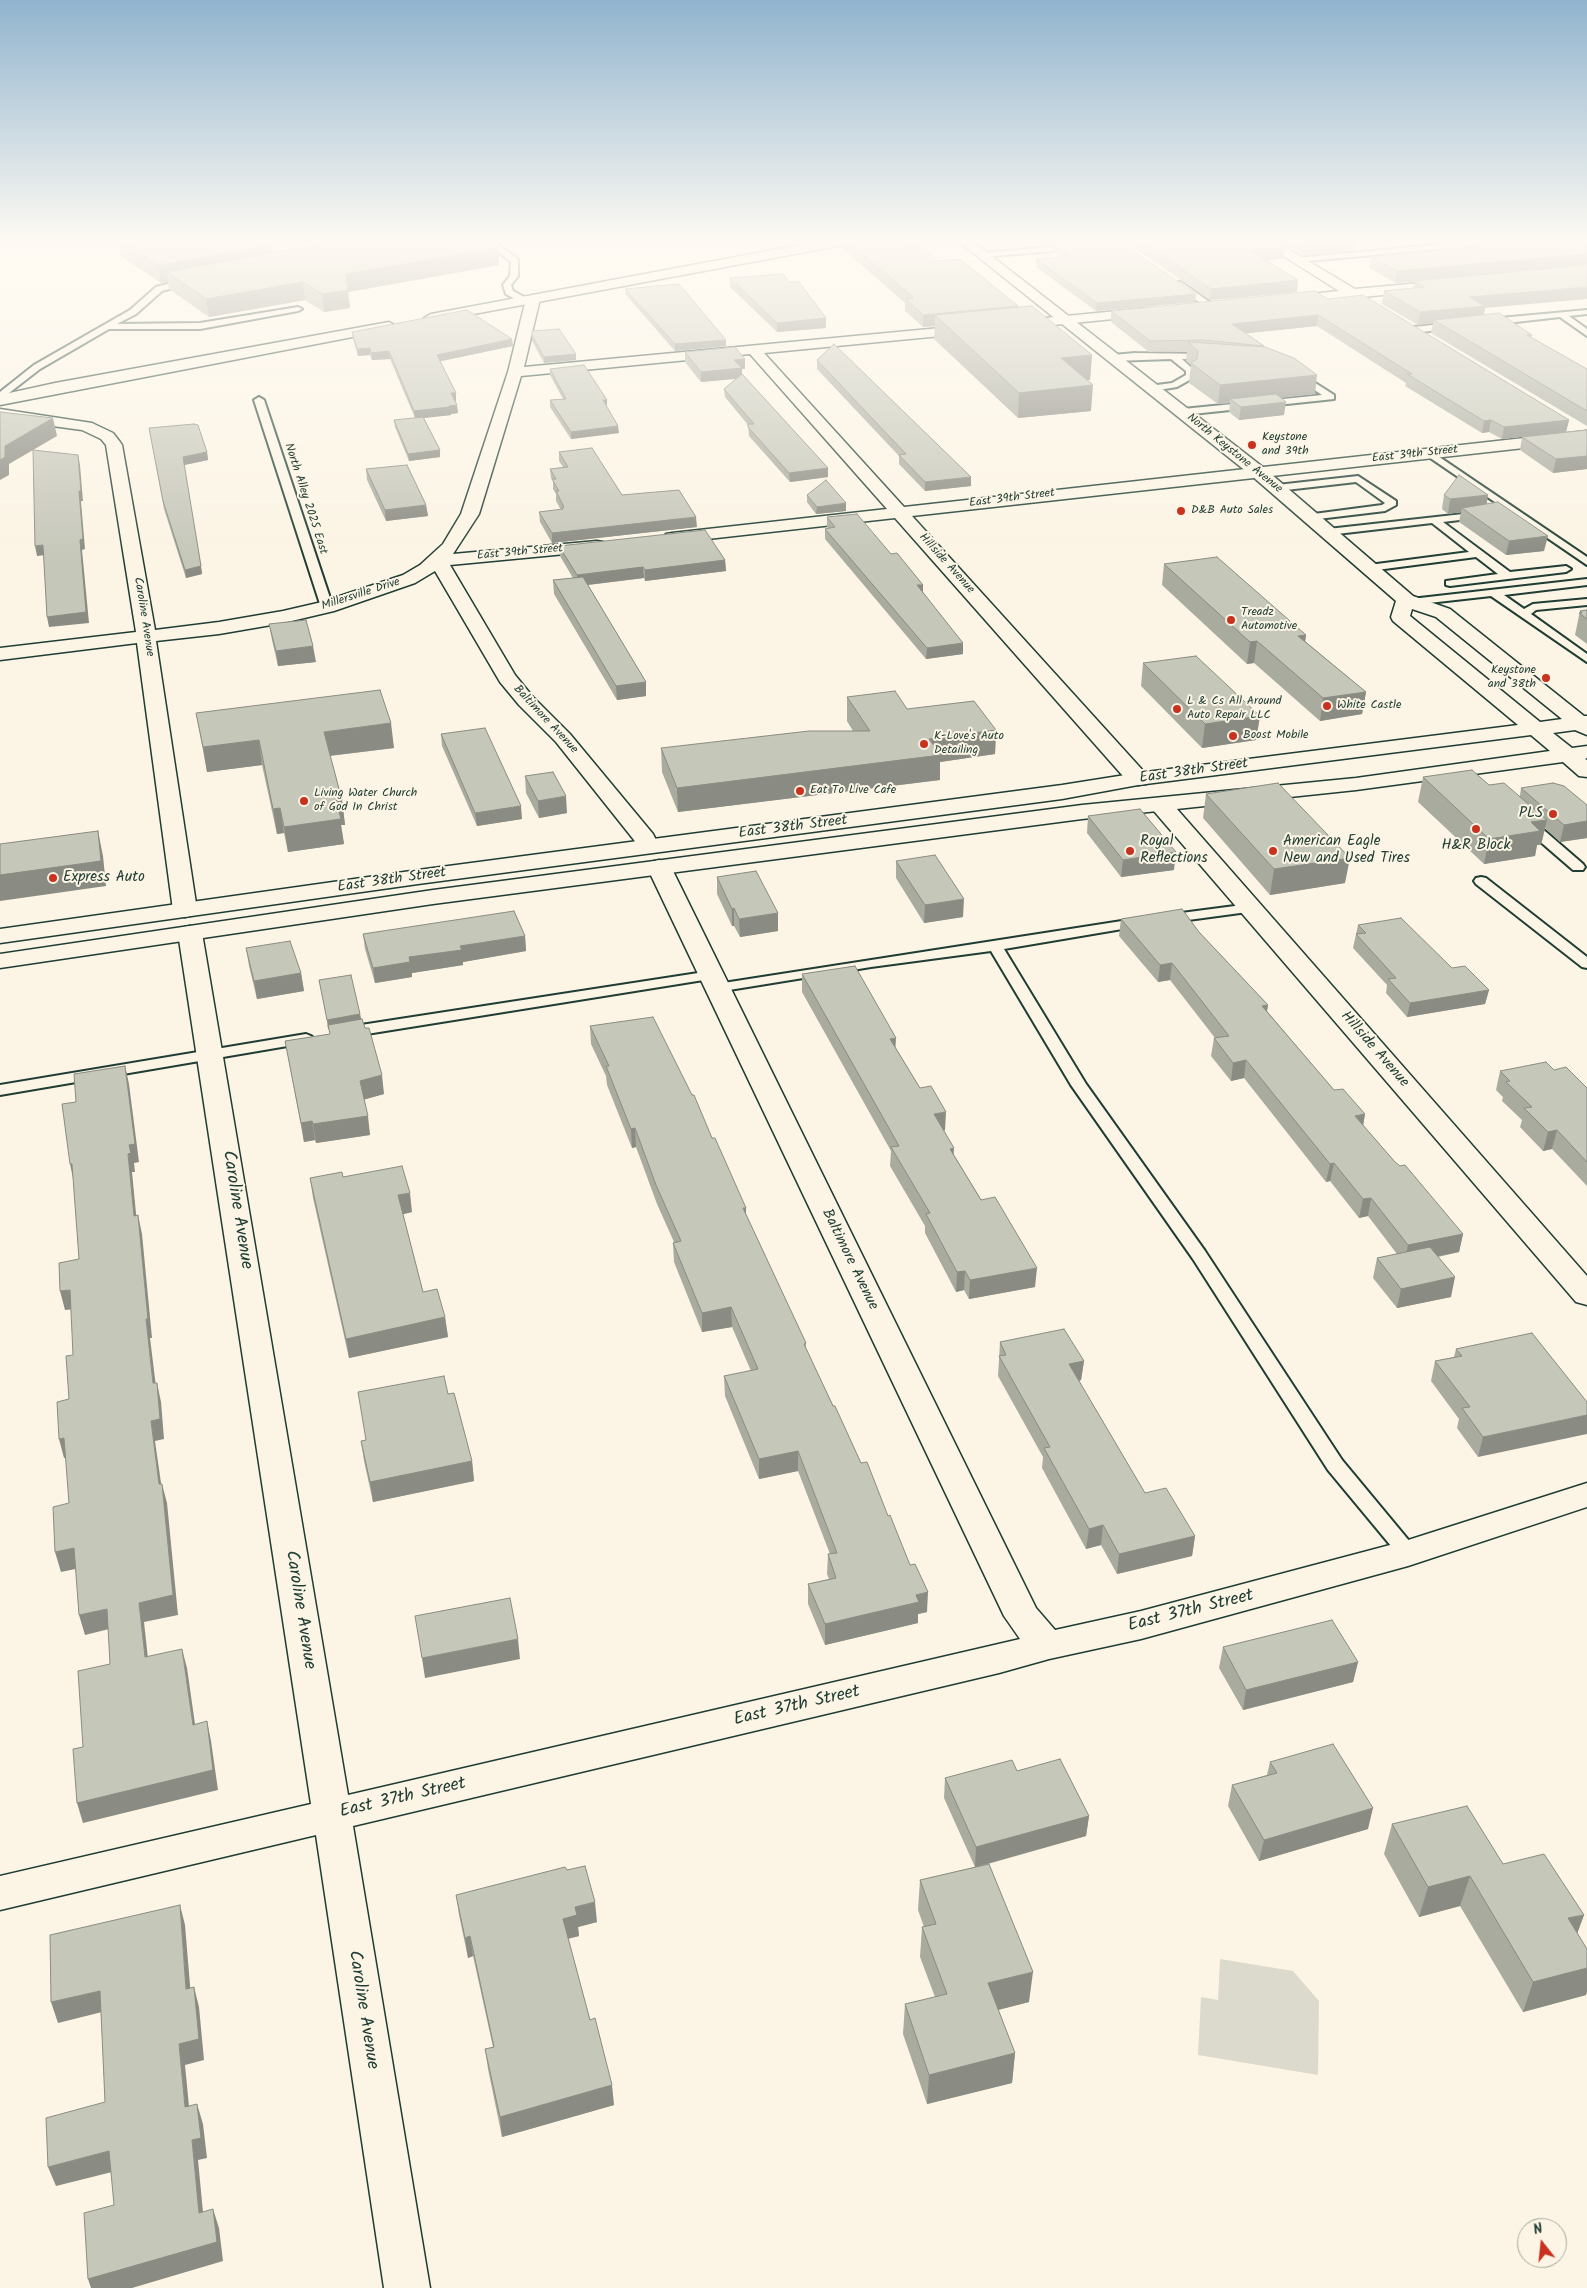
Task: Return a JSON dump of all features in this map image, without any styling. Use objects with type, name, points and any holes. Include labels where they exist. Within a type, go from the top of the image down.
[{"type":"street","points":[[0,399],[278,347]]},
{"type":"street","name":"Millersville Drive","points":[[0,654],[245,624],[327,607],[392,586],[420,574],[438,560],[459,534],[470,514],[515,372],[520,347]]},
{"type":"street","points":[[515,372],[777,347]]},
{"type":"street","name":"North Keystone Avenue","points":[[1099,347],[1113,358],[1152,380],[1183,412],[1258,472],[1409,601],[1443,613],[1584,725]]},
{"type":"street","name":"Hillside Avenue","points":[[753,349],[1138,779]]},
{"type":"street","name":"Caroline Avenue","points":[[0,414],[86,426],[98,430],[113,441],[146,636],[187,922],[211,1054],[407,2288]]},
{"type":"street","points":[[1570,425],[1587,436]]},
{"type":"street","name":"East 39th Street","points":[[656,539],[1587,436]]},
{"type":"street","name":"East 39th Street","points":[[438,560],[617,544]]},
{"type":"street","name":"Baltimore Avenue","points":[[438,560],[507,678],[526,702],[564,738],[646,839],[1022,1616],[1034,1632],[1049,1645]]},
{"type":"street","points":[[1409,601],[1400,617],[1535,729],[1577,753],[1587,771]]},
{"type":"street","name":"East 38th Street","points":[[0,936],[187,922],[654,857],[937,809],[1138,779],[1535,729],[1584,725]]},
{"type":"street","name":"East 38th Street","points":[[654,857],[1356,784],[1577,753]]},
{"type":"street","name":"Hillside Avenue","points":[[1161,805],[1587,1295]]},
{"type":"street","name":"East 38th Street","points":[[0,961],[187,922]]},
{"type":"street","name":"East 37th Street","points":[[0,1893],[999,1659],[1049,1645],[1234,1602],[1408,1553],[1587,1495]]},
{"type":"lane","points":[[0,399],[37,368],[75,347]]},
{"type":"lane","points":[[1113,358],[1172,356],[1220,358]]},
{"type":"lane","points":[[1172,356],[1190,370],[1190,376]]},
{"type":"lane","points":[[1183,412],[1331,397],[1298,375],[1290,372]]},
{"type":"lane","points":[[1152,380],[1190,376]]},
{"type":"lane","points":[[1152,380],[1174,385],[1190,376]]},
{"type":"lane","name":"North Alley 2025 East","points":[[259,400],[327,607]]},
{"type":"lane","points":[[1429,453],[1587,562]]},
{"type":"lane","points":[[1313,466],[1344,484]]},
{"type":"lane","points":[[1276,488],[1344,484],[1358,479],[1392,503],[1310,516]]},
{"type":"lane","points":[[1328,532],[1488,514]]},
{"type":"lane","points":[[1434,520],[1508,576]]},
{"type":"lane","points":[[1369,568],[1478,554]]},
{"type":"lane","points":[[1450,583],[1566,569]]},
{"type":"lane","points":[[1409,601],[1587,582]]},
{"type":"lane","points":[[1565,584],[1586,601]]},
{"type":"lane","points":[[1494,593],[1587,659]]},
{"type":"lane","points":[[1524,614],[1533,607],[1586,601]]},
{"type":"lane","points":[[1444,771],[1471,782]]},
{"type":"lane","points":[[1520,816],[1578,867]]},
{"type":"lane","points":[[1481,882],[1587,964]]},
{"type":"lane","points":[[0,1090],[329,1036],[714,982],[995,946],[1134,923],[1250,908]]},
{"type":"lane","points":[[995,946],[1078,1085],[1199,1255],[1335,1465],[1408,1553]]},
{"type":"shaded area","points":[[1220,1959],[1293,1971],[1319,2001],[1318,2075],[1198,2055],[1201,1997],[1218,2000]]},
{"type":"building","points":[[356,347],[476,347],[437,355],[456,393],[451,393],[457,405],[414,411],[389,351],[371,353],[370,348],[357,349]]},
{"type":"building","points":[[538,347],[571,347],[576,354],[544,357]]},
{"type":"building","points":[[735,347],[745,359],[734,360],[742,368],[701,372],[685,352]]},
{"type":"building","points":[[831,347],[837,347],[971,477],[925,482],[899,455],[906,454],[817,360]]},
{"type":"building","points":[[969,347],[1082,347],[1092,355],[1061,358],[1093,385],[1019,393]]},
{"type":"building","points":[[1193,347],[1265,347],[1294,358],[1317,375],[1220,385],[1191,363],[1197,359],[1198,351]]},
{"type":"building","points":[[1369,347],[1448,347],[1569,420],[1504,427],[1491,420],[1484,421],[1407,374],[1412,374]]},
{"type":"building","points":[[1479,347],[1548,347],[1587,369],[1587,411]]},
{"type":"building","points":[[584,365],[607,400],[603,400],[618,426],[571,432],[550,400],[566,399],[550,369]]},
{"type":"building","points":[[742,374],[828,468],[789,473],[748,427],[748,424],[754,424],[724,389]]},
{"type":"building","points":[[1276,394],[1286,402],[1241,407],[1230,399]]},
{"type":"building","points":[[0,412],[53,418],[5,446],[5,457],[0,460]]},
{"type":"building","points":[[423,417],[440,450],[408,454],[394,420]]},
{"type":"building","points":[[198,425],[207,452],[183,457],[201,566],[185,570],[163,501],[149,428]]},
{"type":"building","points":[[1587,430],[1587,456],[1556,459],[1522,437]]},
{"type":"building","points":[[592,448],[622,495],[679,490],[696,517],[552,533],[539,512],[563,509],[564,507],[556,491],[559,491],[552,479],[556,479],[550,469],[568,467],[559,452]]},
{"type":"building","points":[[33,450],[78,455],[83,539],[80,540],[86,612],[47,617],[43,545],[35,546]]},
{"type":"building","points":[[407,465],[426,505],[385,510],[366,469]]},
{"type":"building","points":[[1459,475],[1488,495],[1450,499],[1444,495]]},
{"type":"building","points":[[826,480],[846,503],[817,507],[807,495]]},
{"type":"building","points":[[1498,502],[1548,536],[1509,541],[1462,508]]},
{"type":"building","points":[[857,514],[891,554],[897,553],[923,585],[917,585],[963,643],[927,648],[825,529],[835,527],[827,517]]},
{"type":"building","points":[[705,530],[725,560],[645,570],[643,567],[577,575],[559,546]]},
{"type":"building","points":[[1217,557],[1306,635],[1298,636],[1366,692],[1323,698],[1257,641],[1250,642],[1164,564]]},
{"type":"building","points":[[583,577],[646,682],[616,686],[553,580]]},
{"type":"building","points":[[1587,610],[1587,619],[1579,613],[1582,613],[1580,611]]},
{"type":"building","points":[[306,620],[313,646],[276,651],[269,624]]},
{"type":"building","points":[[1196,656],[1260,716],[1205,724],[1143,663]]},
{"type":"building","points":[[380,690],[391,723],[324,732],[342,800],[336,800],[341,819],[284,827],[280,808],[273,809],[259,740],[203,747],[196,713]]},
{"type":"building","points":[[895,691],[907,709],[974,701],[996,730],[929,739],[941,755],[677,788],[661,748],[809,731],[870,731],[847,697]]},
{"type":"building","points":[[485,728],[521,806],[475,813],[441,734]]},
{"type":"building","points":[[1472,770],[1489,785],[1504,783],[1547,820],[1531,822],[1540,831],[1489,839],[1423,777]]},
{"type":"building","points":[[553,772],[566,796],[538,801],[525,776]]},
{"type":"building","points":[[1278,783],[1350,858],[1274,869],[1206,794]]},
{"type":"building","points":[[1553,783],[1564,786],[1587,805],[1587,821],[1564,825],[1521,788]]},
{"type":"building","points":[[1140,809],[1176,852],[1123,860],[1088,816]]},
{"type":"building","points":[[98,831],[101,861],[0,875],[0,844]]},
{"type":"building","points":[[935,855],[964,899],[925,905],[896,861]]},
{"type":"building","points":[[756,871],[778,913],[739,919],[734,908],[732,909],[717,877]]},
{"type":"building","points":[[1182,909],[1199,932],[1268,1005],[1262,1006],[1334,1090],[1343,1089],[1365,1114],[1355,1116],[1395,1162],[1400,1166],[1405,1165],[1463,1234],[1408,1245],[1371,1198],[1363,1199],[1334,1163],[1330,1164],[1246,1060],[1233,1063],[1214,1038],[1229,1036],[1172,963],[1160,965],[1121,919]]},
{"type":"building","points":[[514,911],[525,936],[460,946],[462,950],[409,957],[410,962],[373,968],[363,934]]},
{"type":"building","points":[[1401,918],[1452,968],[1465,966],[1489,990],[1410,1003],[1388,979],[1396,978],[1356,934],[1366,933],[1358,925]]},
{"type":"building","points":[[290,941],[301,973],[254,981],[246,948]]},
{"type":"building","points":[[855,966],[896,1038],[890,1039],[920,1088],[931,1086],[946,1112],[934,1114],[954,1148],[950,1149],[981,1200],[995,1197],[1037,1268],[970,1280],[965,1271],[957,1272],[926,1214],[930,1213],[891,1147],[899,1146],[802,974]]},
{"type":"building","points":[[351,975],[360,1014],[327,1020],[319,980]]},
{"type":"building","points":[[653,1017],[692,1095],[694,1095],[712,1138],[715,1138],[746,1208],[743,1208],[833,1406],[835,1406],[861,1463],[867,1462],[910,1565],[915,1564],[928,1592],[916,1595],[919,1602],[825,1624],[808,1584],[836,1578],[828,1554],[837,1553],[798,1451],[759,1459],[724,1376],[758,1369],[731,1307],[702,1313],[673,1243],[681,1241],[656,1185],[635,1128],[631,1129],[606,1066],[609,1066],[590,1026]]},
{"type":"building","points":[[362,1019],[365,1028],[369,1028],[382,1075],[360,1081],[368,1116],[313,1124],[312,1121],[301,1123],[285,1041],[330,1034],[328,1025]]},
{"type":"building","points":[[1546,1062],[1554,1070],[1566,1067],[1587,1088],[1587,1162],[1557,1130],[1548,1132],[1524,1108],[1532,1107],[1506,1082],[1510,1081],[1500,1071]]},
{"type":"building","points":[[125,1066],[135,1144],[129,1145],[131,1153],[128,1154],[134,1216],[138,1215],[148,1319],[146,1319],[153,1383],[157,1383],[160,1419],[151,1421],[159,1484],[162,1484],[173,1595],[139,1603],[145,1657],[182,1649],[193,1725],[207,1721],[213,1770],[77,1803],[73,1749],[83,1747],[78,1671],[110,1664],[107,1609],[79,1615],[74,1548],[55,1552],[53,1507],[69,1503],[64,1438],[59,1439],[57,1402],[69,1399],[66,1356],[73,1355],[70,1290],[60,1291],[59,1263],[79,1259],[72,1164],[70,1164],[62,1104],[76,1102],[74,1074]]},
{"type":"building","points":[[402,1166],[410,1193],[398,1195],[423,1292],[437,1289],[445,1317],[346,1339],[310,1178],[342,1172],[343,1177]]},
{"type":"building","points":[[1430,1247],[1455,1277],[1401,1289],[1377,1258]]},
{"type":"building","points":[[1064,1329],[1084,1361],[1069,1364],[1145,1493],[1166,1488],[1195,1536],[1119,1554],[1103,1525],[1089,1529],[1044,1448],[1050,1447],[999,1356],[1006,1355],[1000,1342]]},
{"type":"building","points":[[1532,1333],[1587,1402],[1587,1415],[1483,1437],[1462,1408],[1470,1407],[1435,1361],[1462,1356],[1456,1349]]},
{"type":"building","points":[[444,1376],[448,1394],[454,1393],[472,1461],[370,1482],[361,1441],[366,1440],[358,1392]]},
{"type":"building","points":[[510,1598],[518,1639],[422,1658],[415,1616]]},
{"type":"building","points":[[1332,1620],[1358,1662],[1246,1690],[1223,1647]]},
{"type":"building","points":[[1333,1744],[1373,1808],[1264,1840],[1232,1785],[1277,1773],[1270,1762]]},
{"type":"building","points":[[1060,1759],[1089,1816],[976,1847],[945,1778],[1012,1760],[1017,1771]]},
{"type":"building","points":[[1467,1806],[1503,1864],[1544,1854],[1584,1915],[1568,1918],[1587,1949],[1587,1968],[1533,1982],[1470,1876],[1428,1887],[1392,1824]]},
{"type":"building","points":[[989,1864],[1033,1972],[988,1983],[1015,2053],[929,2075],[905,2004],[947,1994],[922,1927],[936,1924],[920,1880]]},
{"type":"building","points":[[585,1866],[595,1902],[575,1907],[577,1915],[563,1919],[590,2020],[595,2018],[612,2085],[500,2117],[485,2049],[494,2047],[470,1936],[465,1938],[456,1895],[565,1867],[567,1870]]},
{"type":"building","points":[[180,1905],[186,1989],[194,1987],[199,2039],[179,2044],[185,2107],[197,2104],[201,2138],[192,2140],[199,2213],[213,2209],[217,2242],[88,2279],[84,2213],[114,2205],[109,2151],[48,2167],[46,2118],[105,2102],[100,1991],[51,2002],[50,1935]]},
{"type":"place","name":"Keystone and 39th","points":[[1252,445]]},
{"type":"place","name":"D&B Auto Sales","points":[[1181,511]]},
{"type":"place","name":"Treadz Automotive","points":[[1231,620]]},
{"type":"place","name":"Keystone and 38th","points":[[1546,678]]},
{"type":"place","name":"White Castle","points":[[1327,706]]},
{"type":"place","name":"L & Cs All Around Auto Repair LLC","points":[[1177,709]]},
{"type":"place","name":"Boost Mobile","points":[[1233,736]]},
{"type":"place","name":"K-Love's Auto Detailing","points":[[924,744]]},
{"type":"place","name":"Eat To Live Cafe","points":[[800,791]]},
{"type":"place","name":"Living Water Church of God In Christ","points":[[304,801]]},
{"type":"place","name":"PLS","points":[[1553,814]]},
{"type":"place","name":"H&R Block","points":[[1476,829]]},
{"type":"place","name":"Royal Reflections","points":[[1130,851]]},
{"type":"place","name":"American Eagle New and Used Tires","points":[[1273,851]]},
{"type":"place","name":"Express Auto","points":[[53,878]]}]
